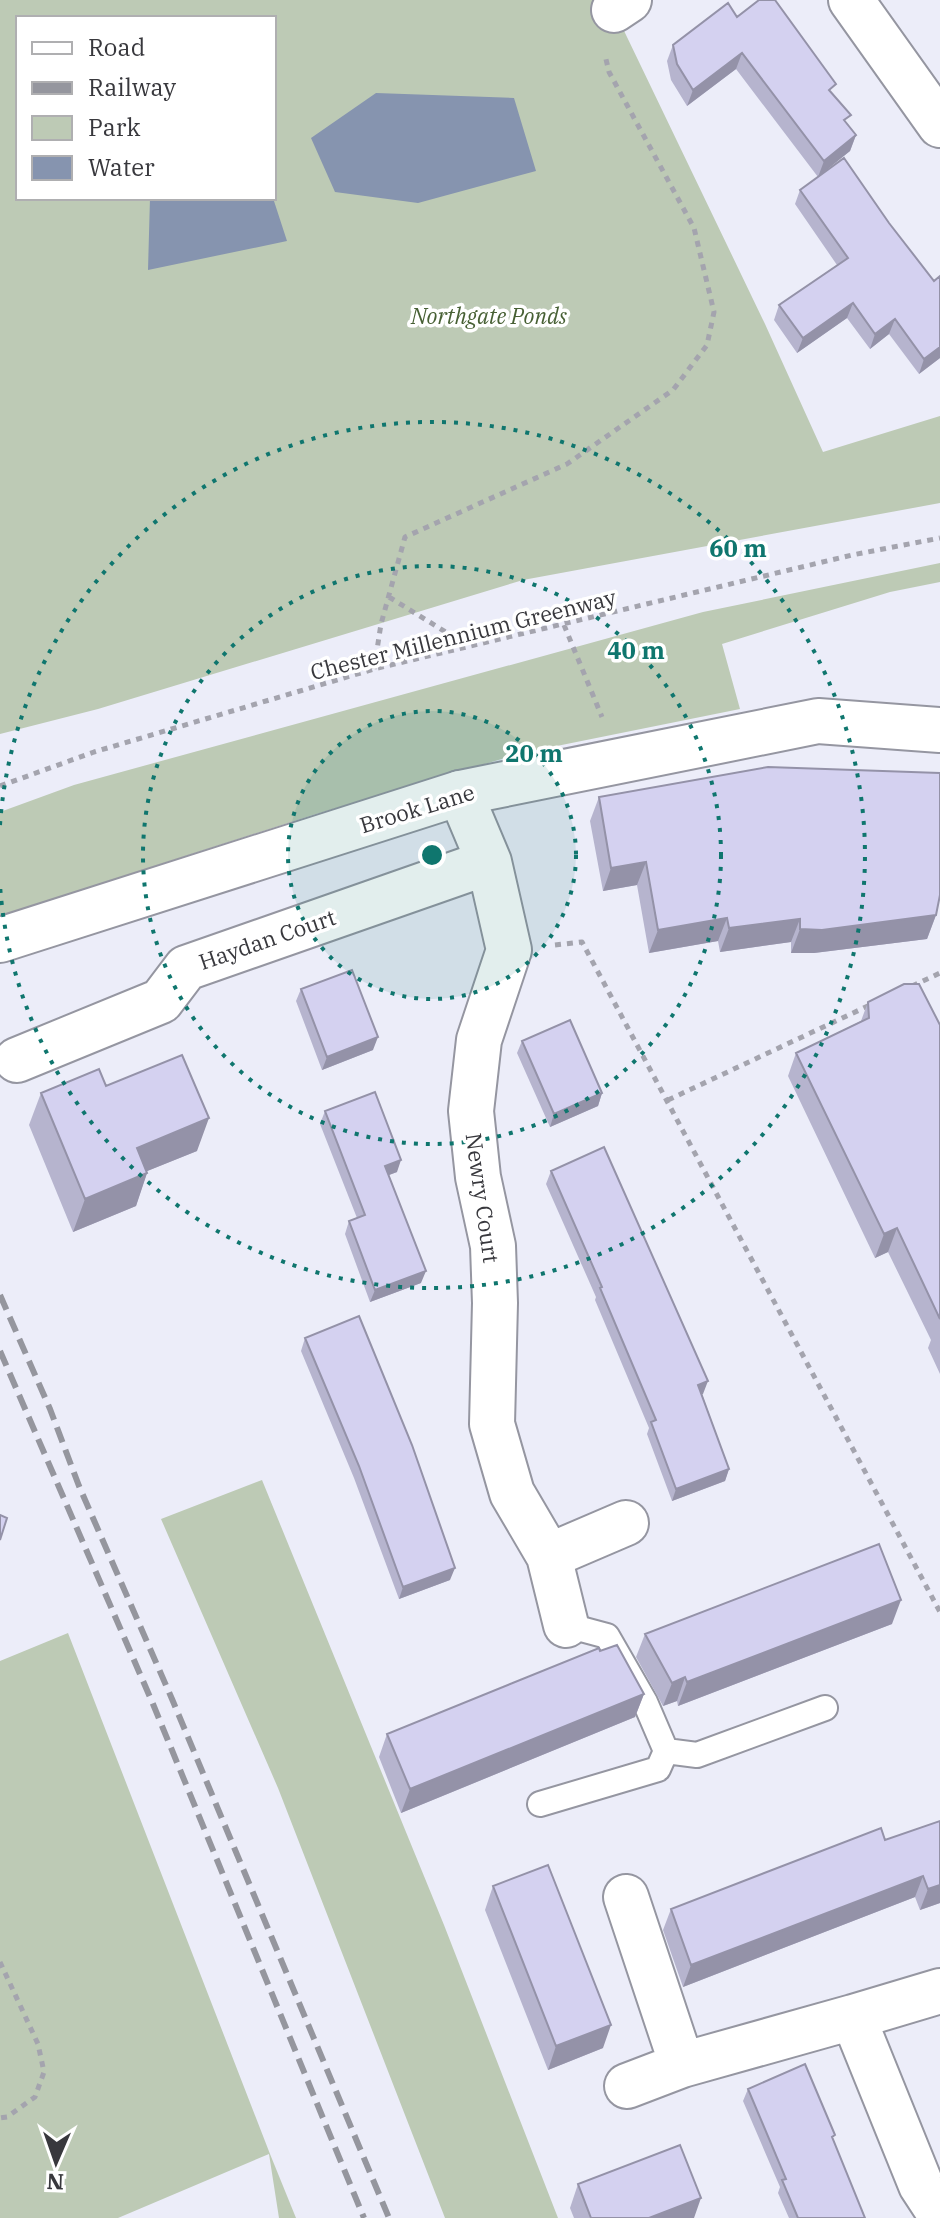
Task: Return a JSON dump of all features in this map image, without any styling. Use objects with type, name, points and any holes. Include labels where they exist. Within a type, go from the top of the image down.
[{"type":"street","points":[[851,0],[940,125]]},
{"type":"street","name":"Brook Lane","points":[[0,940],[460,793],[818,721],[940,730]]},
{"type":"street","points":[[460,793],[489,862],[509,950]]},
{"type":"street","name":"Haydan Court","points":[[17,1060],[161,1001],[186,968],[489,862]]},
{"type":"street","name":"Newry Court","points":[[509,950],[479,1040],[471,1111],[478,1177],[493,1246],[492,1424],[512,1493],[549,1556],[566,1625]]},
{"type":"street","points":[[549,1556],[626,1523]]},
{"type":"street","points":[[626,1897],[682,2065]]},
{"type":"street","points":[[627,2086],[682,2065],[940,1991]]},
{"type":"street","points":[[853,2017],[921,2185],[940,2214]]},
{"type":"lane","points":[[540,1804],[658,1769],[666,1751],[645,1702],[607,1636],[566,1625]]},
{"type":"lane","points":[[666,1751],[697,1755],[825,1708]]},
{"type":"path","points":[[374,669],[405,537],[567,464],[673,390],[707,345],[714,312],[694,228],[609,72],[601,41],[622,5]]},
{"type":"path","name":"Chester Millennium Greenway","points":[[0,786],[94,752],[374,669],[852,555],[940,538]]},
{"type":"path","points":[[389,597],[470,647]]},
{"type":"path","points":[[564,625],[621,762]]},
{"type":"path","points":[[509,950],[582,942],[940,1612]]},
{"type":"path","points":[[911,986],[940,973]]},
{"type":"path","points":[[668,1100],[883,999]]},
{"type":"path","points":[[0,1962],[38,2044],[44,2072],[35,2097],[7,2117],[0,2118]]},
{"type":"green space","name":"Northgate Ponds","points":[[0,0],[612,0],[614,10],[823,452],[940,416],[940,503],[523,580],[98,709],[0,734]]},
{"type":"green space","points":[[940,563],[940,582],[890,592],[722,644],[740,709],[522,753],[316,814],[0,916],[0,812],[74,785],[703,612]]},
{"type":"green space","points":[[262,1480],[444,1925],[558,2218],[445,2218],[278,1788],[161,1519]]},
{"type":"green space","points":[[68,1633],[296,2218],[279,2218],[269,2154],[118,2218],[0,2218],[0,1661]]},
{"type":"water","points":[[376,93],[514,98],[536,171],[418,203],[335,192],[311,138]]},
{"type":"water","points":[[150,200],[274,200],[287,241],[148,270]]},
{"type":"building","points":[[759,0],[775,0],[836,84],[829,90],[851,115],[844,120],[856,135],[824,161],[742,53],[693,90],[677,64],[673,45],[728,3],[737,17]]},
{"type":"building","points":[[844,158],[934,281],[940,276],[940,347],[924,359],[895,319],[875,334],[853,303],[803,338],[779,305],[848,258],[800,190]]},
{"type":"building","points":[[768,767],[940,773],[940,895],[936,915],[822,930],[800,929],[800,919],[729,928],[727,918],[658,930],[646,862],[611,868],[599,797]]},
{"type":"building","points":[[352,970],[378,1037],[327,1057],[301,989]]},
{"type":"building","points":[[904,984],[919,984],[940,1025],[940,1319],[897,1228],[884,1234],[796,1053],[869,1018],[868,1002]]},
{"type":"building","points":[[570,1020],[602,1093],[554,1114],[522,1041]]},
{"type":"building","points":[[182,1055],[209,1118],[137,1148],[147,1173],[85,1199],[41,1093],[99,1069],[106,1086]]},
{"type":"building","points":[[375,1092],[401,1160],[385,1166],[426,1271],[375,1290],[349,1221],[365,1215],[325,1111]]},
{"type":"building","points":[[604,1147],[708,1381],[698,1385],[729,1469],[676,1489],[651,1422],[656,1420],[551,1171]]},
{"type":"building","points":[[359,1316],[412,1445],[455,1568],[403,1587],[359,1466],[305,1338]]},
{"type":"building","points":[[0,1515],[7,1518],[0,1540]]},
{"type":"building","points":[[879,1544],[901,1600],[687,1682],[685,1677],[672,1683],[645,1634]]},
{"type":"building","points":[[617,1645],[644,1694],[410,1789],[387,1734],[599,1648],[600,1651]]},
{"type":"building","points":[[940,1821],[940,1885],[928,1889],[923,1876],[691,1965],[671,1909],[881,1828],[885,1840]]},
{"type":"building","points":[[548,1865],[611,2025],[556,2046],[493,1886]]},
{"type":"building","points":[[805,2064],[865,2218],[798,2218],[782,2180],[786,2179],[748,2089]]},
{"type":"building","points":[[680,2145],[701,2198],[649,2218],[591,2218],[578,2184]]},
{"type":"railway","points":[[0,1295],[389,2218]]},
{"type":"railway","points":[[0,1351],[153,1704],[364,2218]]}]
